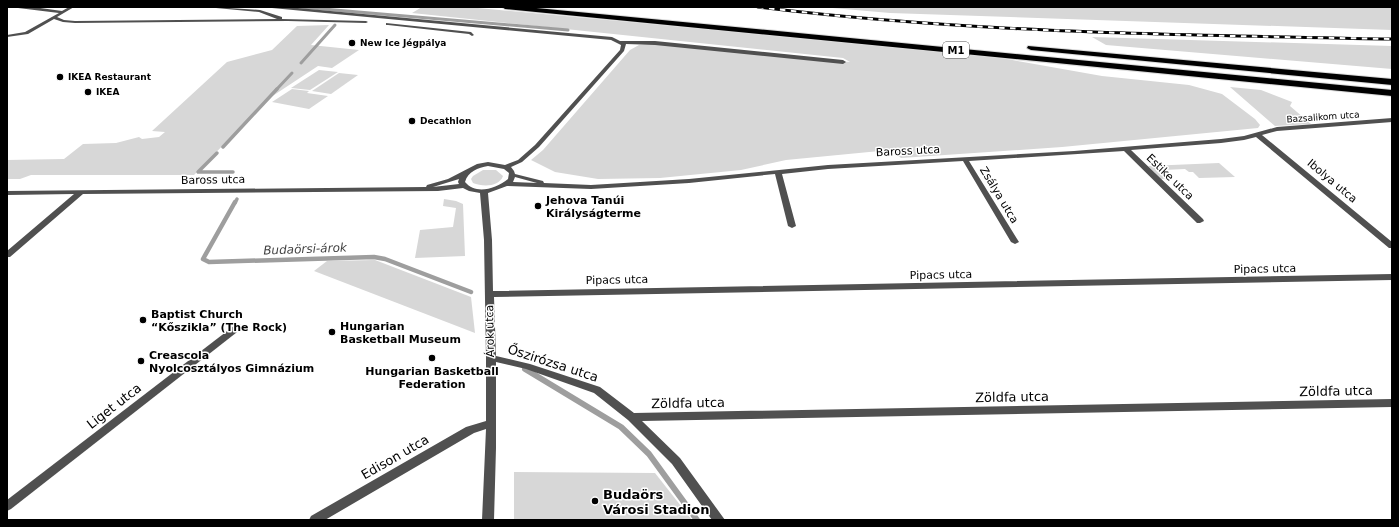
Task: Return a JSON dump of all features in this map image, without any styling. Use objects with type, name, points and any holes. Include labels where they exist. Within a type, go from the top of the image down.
[{"type":"highway","name":"M1","points":[[505,7],[1392,93]]},
{"type":"highway","points":[[584,7],[787,26]]},
{"type":"highway","points":[[1024,48],[1392,82]]},
{"type":"street","points":[[18,7],[45,8],[57,10],[61,13]]},
{"type":"street","points":[[26,8],[30,7]]},
{"type":"street","points":[[7,36],[26,33],[72,7]]},
{"type":"street","points":[[216,7],[260,11],[288,20]]},
{"type":"street","points":[[272,7],[612,39],[621,42],[655,43],[843,62]]},
{"type":"street","points":[[54,18],[63,21]]},
{"type":"street","points":[[38,27],[63,21],[361,21],[471,33],[472,35]]},
{"type":"street","points":[[507,184],[513,175],[512,172],[506,167],[520,161],[537,146],[622,50],[625,46],[621,42]]},
{"type":"street","name":"Bazsalikom utca","points":[[1257,136],[1277,129],[1392,120]]},
{"type":"street","name":"Baross utca","points":[[484,191],[507,184],[599,187],[689,181],[828,167],[1126,149],[1257,136]]},
{"type":"street","name":"Ibolya utca","points":[[1257,136],[1262,138],[1392,246]]},
{"type":"street","name":"Estike utca","points":[[1126,149],[1200,221]]},
{"type":"street","name":"Zsálya utca","points":[[965,159],[1014,242]]},
{"type":"street","name":"Baross utca","points":[[419,188],[450,180],[488,164],[506,167]]},
{"type":"street","points":[[466,172],[462,176],[461,182],[464,186],[472,190],[484,191]]},
{"type":"street","points":[[778,172],[792,226]]},
{"type":"street","name":"Baross utca","points":[[513,175],[560,185]]},
{"type":"street","name":"Baross utca","points":[[7,193],[438,189],[464,186]]},
{"type":"street","name":"Árok utca","points":[[484,191],[488,240],[491,358],[491,423],[488,520]]},
{"type":"street","points":[[7,255],[80,193]]},
{"type":"street","name":"Pipacs utca","points":[[490,294],[1392,278]]},
{"type":"street","name":"Liget utca","points":[[7,506],[238,327]]},
{"type":"street","name":"Őszirózsa utca","points":[[491,358],[527,366],[598,390],[632,417],[676,461],[719,520]]},
{"type":"street","name":"Zöldfa utca","points":[[632,417],[1392,403]]},
{"type":"street","name":"Edison utca","points":[[315,520],[470,430],[491,423]]},
{"type":"shaded area","points":[[422,7],[467,7],[984,55],[1102,76],[1189,85],[1222,94],[1255,119],[1260,125],[1258,128],[1062,147],[901,158],[890,150],[786,160],[741,170],[660,178],[598,179],[555,172],[531,160],[543,150],[630,50],[639,45],[653,44],[850,62],[843,58],[412,13]]},
{"type":"shaded area","points":[[821,7],[1392,7],[1392,30],[890,13]]},
{"type":"shaded area","points":[[329,25],[311,45],[359,50],[332,68],[318,66],[268,99],[194,175],[31,175],[20,179],[7,179],[7,160],[64,159],[83,144],[116,143],[139,137],[142,139],[159,137],[165,132],[152,131],[227,62],[272,50],[297,26]]},
{"type":"shaded area","points":[[1092,37],[1392,46],[1392,69],[1106,45]]},
{"type":"shaded area","points":[[319,70],[338,72],[310,90],[291,88]]},
{"type":"shaded area","points":[[339,73],[358,75],[331,94],[312,91]]},
{"type":"shaded area","points":[[1230,87],[1261,90],[1292,102],[1290,106],[1311,124],[1275,126]]},
{"type":"shaded area","points":[[292,89],[309,91],[307,93],[328,96],[309,109],[272,102]]},
{"type":"shaded area","points":[[1219,163],[1235,177],[1199,178],[1193,172],[1189,172],[1185,169],[1163,170],[1171,178],[1161,179],[1148,166]]},
{"type":"shaded area","points":[[483,170],[496,170],[503,176],[501,180],[490,185],[473,183],[471,179],[473,176]]},
{"type":"shaded area","points":[[444,199],[463,204],[465,256],[415,258],[420,230],[453,227],[456,208],[443,206]]},
{"type":"shaded area","points":[[375,260],[471,297],[475,333],[314,271],[327,261]]},
{"type":"shaded area","name":"Budaörs Városi Stadion","points":[[514,472],[655,473],[692,520],[514,520]]},
{"type":"waterway","name":"Budaörsi-árok","points":[[300,7],[568,30]]},
{"type":"waterway","name":"Budaörsi-árok","points":[[301,63],[335,25]]},
{"type":"waterway","name":"Budaörsi-árok","points":[[276,90],[292,73]]},
{"type":"waterway","name":"Budaörsi-árok","points":[[223,147],[277,89]]},
{"type":"waterway","name":"Budaörsi-árok","points":[[217,153],[198,172],[233,172]]},
{"type":"waterway","name":"Budaörsi-árok","points":[[235,203],[237,199]]},
{"type":"waterway","name":"Budaörsi-árok","points":[[235,202],[203,259],[209,262],[374,257],[385,259],[471,292]]},
{"type":"waterway","name":"Budaörsi-árok","points":[[525,369],[621,427],[649,454],[697,520]]},
{"type":"railway","points":[[758,7],[837,16],[1075,31],[1392,39]]},
{"type":"place","name":"New Ice Jégpálya","points":[[352,43]]},
{"type":"place","name":"IKEA Restaurant","points":[[60,77]]},
{"type":"place","name":"IKEA","points":[[88,92]]},
{"type":"place","name":"Decathlon","points":[[412,121]]},
{"type":"place","name":"Jehova Tanúi Királyságterme","points":[[538,206]]},
{"type":"place","name":"Baptist Church “Kőszikla” (The Rock)","points":[[143,320]]},
{"type":"place","name":"Hungarian Basketball Museum","points":[[332,332]]},
{"type":"place","name":"Hungarian Basketball Federation","points":[[432,358]]},
{"type":"place","name":"Creascola Nyolcosztályos Gimnázium","points":[[141,361]]},
{"type":"place","name":"Budaörs Városi Stadion","points":[[595,501]]}]
